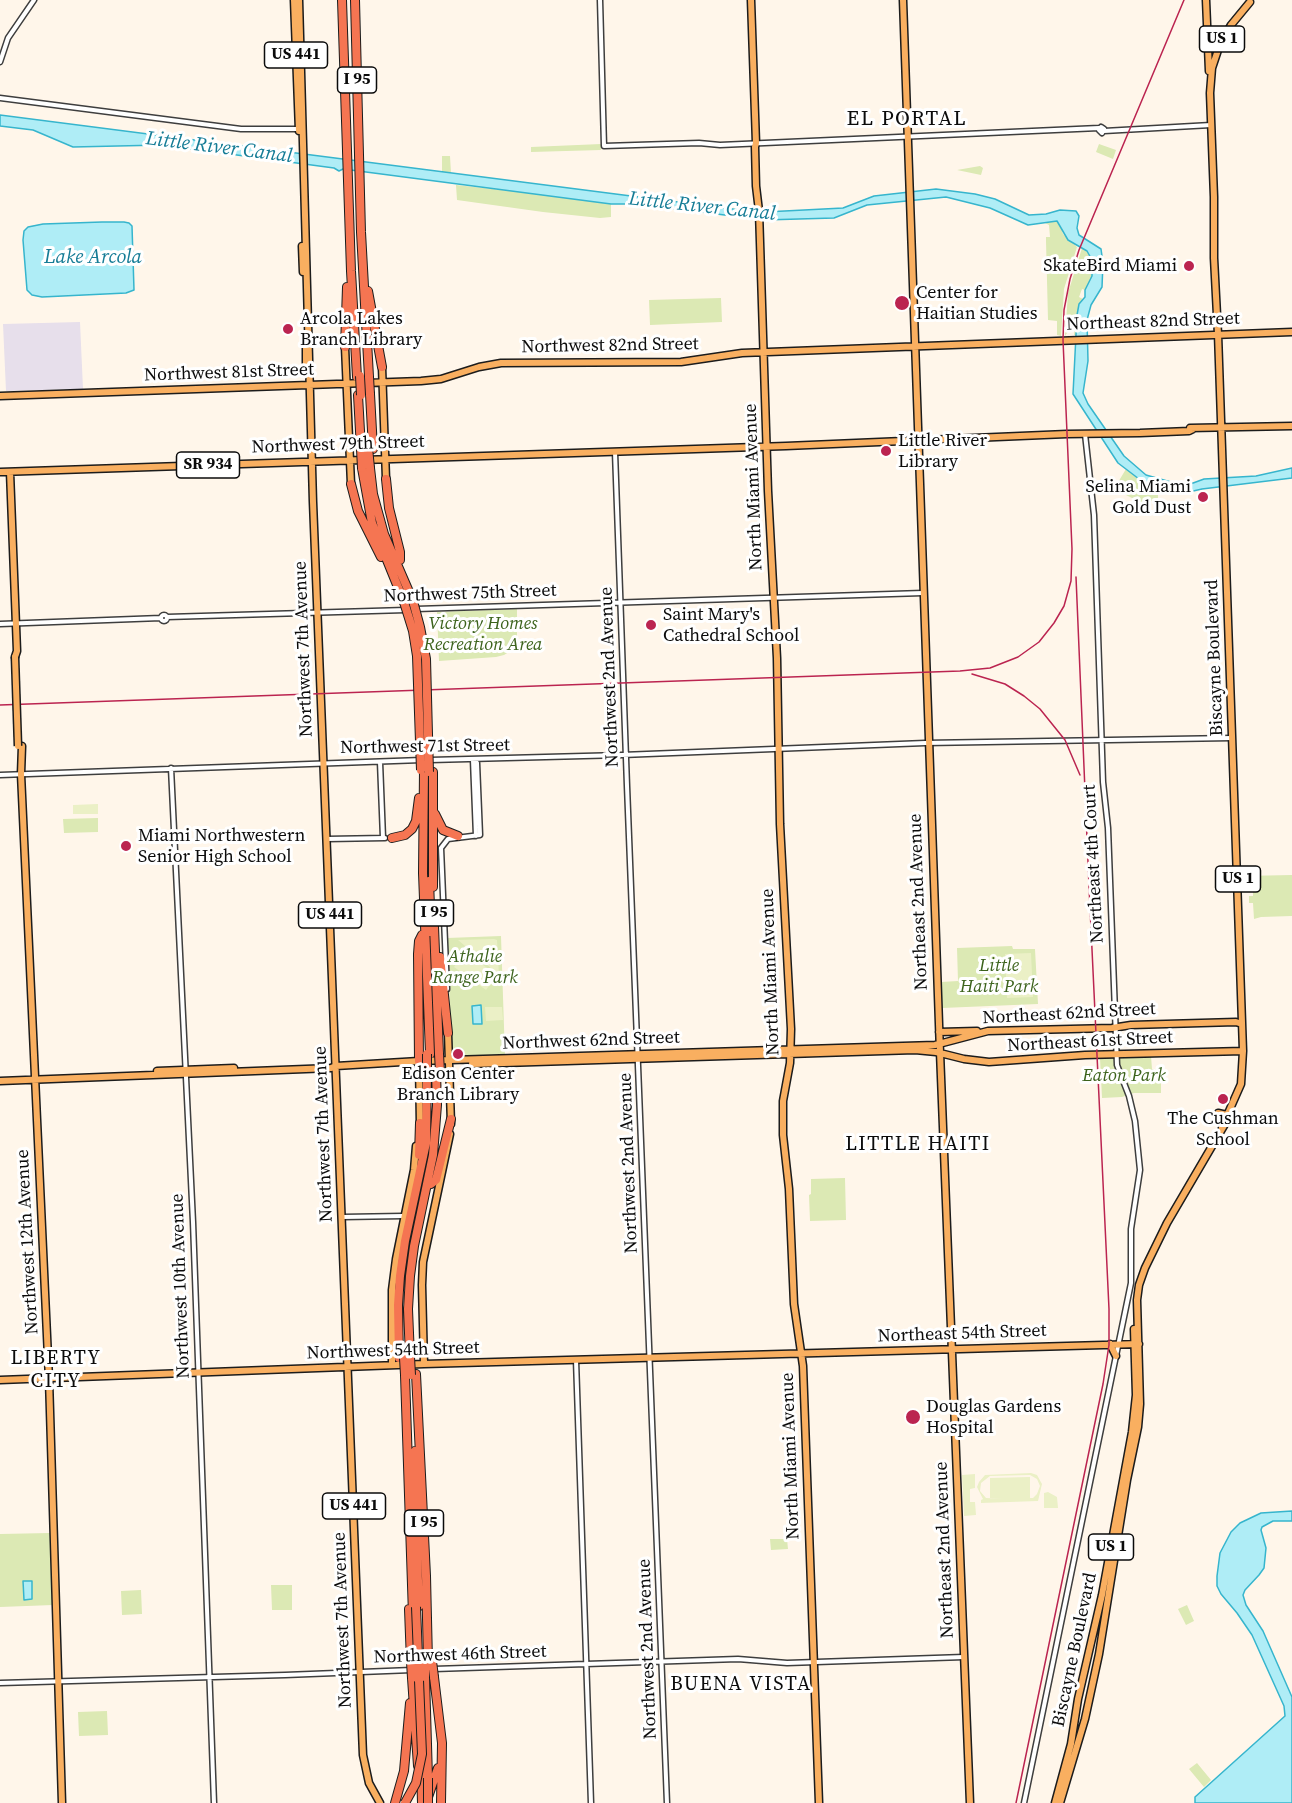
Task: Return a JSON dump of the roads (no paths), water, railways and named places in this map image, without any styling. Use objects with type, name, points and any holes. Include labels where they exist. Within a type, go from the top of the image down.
[{"type":"highway","name":"I 95","points":[[348,0],[353,159],[351,271],[363,377],[368,468],[400,560],[410,601],[417,656],[426,771],[432,794],[433,1054],[427,1134],[405,1241],[398,1305],[407,1358],[409,1410],[428,1635],[429,1778],[424,1800]]},
{"type":"highway","name":"I 95","points":[[348,0],[353,171],[363,278],[363,395],[372,523],[398,588],[410,601],[424,628],[430,666],[426,771],[420,784],[422,935],[433,1054],[431,1073],[439,1142],[414,1266],[407,1358],[409,1410]]},
{"type":"highway","points":[[353,171],[363,377]]},
{"type":"highway","points":[[345,347],[347,280],[351,271]]},
{"type":"highway","points":[[363,278],[382,367]]},
{"type":"highway","points":[[368,468],[384,534],[420,627],[426,659],[428,760],[426,771],[433,1054]]},
{"type":"highway","points":[[386,479],[389,508],[400,560]]},
{"type":"highway","points":[[351,484],[363,524],[398,588]]},
{"type":"highway","points":[[388,838],[405,835],[414,826],[420,784]]},
{"type":"highway","points":[[432,794],[440,826],[446,832],[458,836]]},
{"type":"highway","points":[[434,926],[448,1033]]},
{"type":"highway","points":[[419,1063],[418,954],[422,935]]},
{"type":"highway","points":[[407,1358],[410,1276],[433,1155],[437,1105],[431,1073]]},
{"type":"highway","points":[[431,1184],[436,1180],[451,1119]]},
{"type":"highway","points":[[418,1183],[416,1178],[420,1123]]},
{"type":"highway","points":[[409,1410],[415,1451],[428,1661]]},
{"type":"highway","points":[[409,1410],[418,1606]]},
{"type":"highway","points":[[409,1410],[413,1661],[424,1800]]},
{"type":"highway","points":[[407,1803],[416,1783],[422,1754],[413,1455],[415,1451]]},
{"type":"highway","points":[[429,1677],[440,1725],[441,1803]]},
{"type":"highway","points":[[395,1803],[403,1778],[414,1681]]},
{"type":"highway","points":[[424,1800],[438,1769],[440,1725]]},
{"type":"highway","points":[[407,1803],[408,1738]]},
{"type":"main road","name":"Northwest 7th Avenue","points":[[294,0],[301,128]]},
{"type":"main road","name":"Northwest 7th Avenue","points":[[299,0],[309,457],[312,461],[349,1367],[359,1671],[364,1764],[371,1787],[380,1803]]},
{"type":"main road","name":"North Miami Avenue","points":[[751,0],[780,731],[780,824],[791,1052],[783,1101],[783,1135],[790,1203],[794,1304],[802,1353],[819,1803]]},
{"type":"main road","name":"Northeast 2nd Avenue","points":[[903,0],[939,1044],[970,1803]]},
{"type":"main road","points":[[1206,0],[1210,84]]},
{"type":"main road","name":"Biscayne Boulevard","points":[[1055,1803],[1071,1744],[1078,1699],[1105,1583],[1134,1420],[1139,1286],[1145,1268],[1167,1224],[1222,1127],[1241,1084],[1243,1051],[1212,197],[1210,84],[1226,40],[1251,1]]},
{"type":"main road","name":"Northeast 82nd Street","points":[[764,353],[1292,332]]},
{"type":"main road","points":[[345,347],[351,484]]},
{"type":"main road","name":"Northwest 82nd Street","points":[[459,373],[497,363],[681,362],[734,354],[764,353]]},
{"type":"main road","points":[[382,367],[386,479]]},
{"type":"main road","name":"Northwest 81st Street","points":[[0,396],[384,383],[433,380],[459,373]]},
{"type":"main road","points":[[347,395],[353,388],[373,387],[380,388],[384,394]]},
{"type":"main road","points":[[767,445],[807,441],[824,443],[1292,426]]},
{"type":"main road","points":[[709,448],[728,444]]},
{"type":"main road","name":"Northwest 79th Street","points":[[677,448],[728,444],[767,445]]},
{"type":"main road","name":"Northwest 79th Street","points":[[0,472],[767,445]]},
{"type":"main road","name":"Northwest 12th Avenue","points":[[10,472],[21,774],[49,1379],[62,1803]]},
{"type":"main road","name":"Northeast 62nd Street","points":[[791,1052],[939,1044],[988,1031],[1236,1022],[1242,1024]]},
{"type":"main road","points":[[939,1032],[988,1031]]},
{"type":"main road","points":[[424,1364],[422,1278],[433,1211],[449,1142],[451,1119],[448,1033]]},
{"type":"main road","points":[[915,1050],[936,1047],[939,1044]]},
{"type":"main road","points":[[791,1052],[915,1050],[940,1052]]},
{"type":"main road","name":"Biscayne Boulevard","points":[[1222,1127],[1227,1122],[1244,1088],[1247,1068],[1246,1055],[1243,1051]]},
{"type":"main road","name":"Northeast 61st Street","points":[[940,1052],[964,1059],[989,1062],[1084,1055],[1243,1051]]},
{"type":"main road","name":"Northwest 62nd Street","points":[[0,1079],[331,1064],[336,1066],[791,1052]]},
{"type":"main road","points":[[419,1063],[431,1073]]},
{"type":"main road","points":[[431,1073],[422,1071],[441,1069],[446,1071],[450,1078]]},
{"type":"main road","points":[[392,1365],[392,1290],[403,1216],[414,1170],[420,1123],[431,1073]]},
{"type":"main road","points":[[1218,1113],[1227,1115]]},
{"type":"main road","points":[[1110,1344],[1116,1356]]},
{"type":"main road","name":"Biscayne Boulevard","points":[[1060,1803],[1088,1702],[1102,1637],[1108,1591],[1139,1420],[1137,1344]]},
{"type":"main road","name":"Northeast 54th Street","points":[[787,1354],[1137,1344]]},
{"type":"main road","name":"Northwest 54th Street","points":[[0,1380],[392,1365],[787,1354]]},
{"type":"main road","points":[[1105,1583],[1108,1591]]},
{"type":"main road","points":[[1092,1635],[1102,1637]]},
{"type":"main road","points":[[1078,1699],[1088,1702]]},
{"type":"street","points":[[0,62],[8,38],[34,0]]},
{"type":"street","points":[[600,0],[604,146],[756,143],[1211,125]]},
{"type":"street","points":[[0,98],[241,129],[301,128]]},
{"type":"street","name":"Northeast 4th Court","points":[[1024,1803],[1130,1288],[1131,1229],[1139,1177],[1138,1147],[1132,1106],[1118,1070],[1116,1055],[1108,836],[1101,740],[1094,515],[1085,434]]},
{"type":"street","name":"Northwest 2nd Avenue","points":[[615,450],[667,1803]]},
{"type":"street","name":"Northwest 75th Street","points":[[16,623],[161,618],[164,615],[167,617],[923,592]]},
{"type":"street","points":[[0,624],[16,623]]},
{"type":"street","name":"Northwest 71st Street","points":[[0,775],[929,744],[1232,738]]},
{"type":"street","points":[[448,1033],[441,848],[445,840],[458,836],[478,836],[477,763],[474,759]]},
{"type":"street","points":[[326,839],[388,838],[380,762]]},
{"type":"street","name":"Northwest 10th Avenue","points":[[171,768],[198,1374],[214,1803]]},
{"type":"street","points":[[343,1217],[403,1216]]},
{"type":"street","points":[[576,1360],[591,1803]]},
{"type":"street","name":"Northwest 46th Street","points":[[0,1683],[755,1659],[787,1663],[964,1657]]},
{"type":"water","name":"Little River Canal","points":[[0,115],[748,211],[843,208],[874,196],[936,189],[995,199],[1029,215],[1060,210],[1076,211],[1079,216],[1077,228],[1079,235],[1101,249],[1103,263],[1102,287],[1091,305],[1087,320],[1088,361],[1083,393],[1088,404],[1124,456],[1146,475],[1185,486],[1204,479],[1256,476],[1292,468],[1292,478],[1202,489],[1180,494],[1161,490],[1139,479],[1118,463],[1073,394],[1077,315],[1079,304],[1085,297],[1085,290],[1092,276],[1092,260],[1087,251],[1068,240],[1057,221],[1028,225],[990,208],[946,197],[867,205],[834,218],[764,220],[638,204],[611,204],[343,169],[339,171],[334,168],[162,145],[73,147],[33,130],[0,126]]},
{"type":"water","name":"Lake Arcola","points":[[124,222],[132,226],[134,290],[126,293],[42,297],[32,295],[27,290],[23,240],[24,231],[28,227],[43,224]]},
{"type":"water","points":[[481,1005],[482,1024],[473,1024],[472,1006]]},
{"type":"water","points":[[1292,1511],[1292,1521],[1273,1521],[1262,1527],[1266,1548],[1264,1568],[1243,1595],[1246,1605],[1263,1631],[1292,1697],[1292,1803],[1195,1803],[1195,1797],[1285,1716],[1284,1706],[1252,1635],[1221,1594],[1217,1586],[1217,1576],[1220,1553],[1231,1532],[1240,1523],[1261,1513]]},
{"type":"water","points":[[23,1581],[32,1581],[32,1599],[24,1600]]},
{"type":"railway","points":[[0,705],[960,671],[990,668],[1018,657],[1039,642],[1054,623],[1064,606],[1071,581],[1072,549],[1063,340],[1064,310],[1070,279],[1079,250],[1184,0]]},
{"type":"railway","points":[[1016,1803],[1103,1384],[1109,1345],[1076,577]]},
{"type":"railway","points":[[972,674],[1005,684],[1040,709],[1065,740],[1080,775]]},
{"type":"place","name":"SkateBird Miami","points":[[1189,266]]},
{"type":"place","name":"Center for Haitian Studies","points":[[902,303]]},
{"type":"place","name":"Arcola Lakes Branch Library","points":[[288,329]]},
{"type":"place","name":"Little River Library","points":[[886,451]]},
{"type":"place","name":"Selina Miami Gold Dust","points":[[1203,497]]},
{"type":"place","name":"Saint Mary's Cathedral School","points":[[651,625]]},
{"type":"place","name":"Miami Northwestern Senior High School","points":[[126,846]]},
{"type":"place","name":"Edison Center Branch Library","points":[[458,1054]]},
{"type":"place","name":"The Cushman School","points":[[1223,1099]]},
{"type":"place","name":"Douglas Gardens Hospital","points":[[913,1417]]},
{"type":"district","name":"EL PORTAL","points":[[907,120]]},
{"type":"district","name":"LITTLE HAITI","points":[[918,1145]]},
{"type":"district","name":"LIBERTY CITY","points":[[56,1370]]},
{"type":"district","name":"BUENA VISTA","points":[[741,1685]]},
{"type":"park label","name":"Victory Homes Recreation Area","points":[[483,634]]},
{"type":"park label","name":"Athalie Range Park","points":[[475,967]]},
{"type":"park label","name":"Little Haiti Park","points":[[999,976]]},
{"type":"park label","name":"Eaton Park","points":[[1124,1076]]}]
